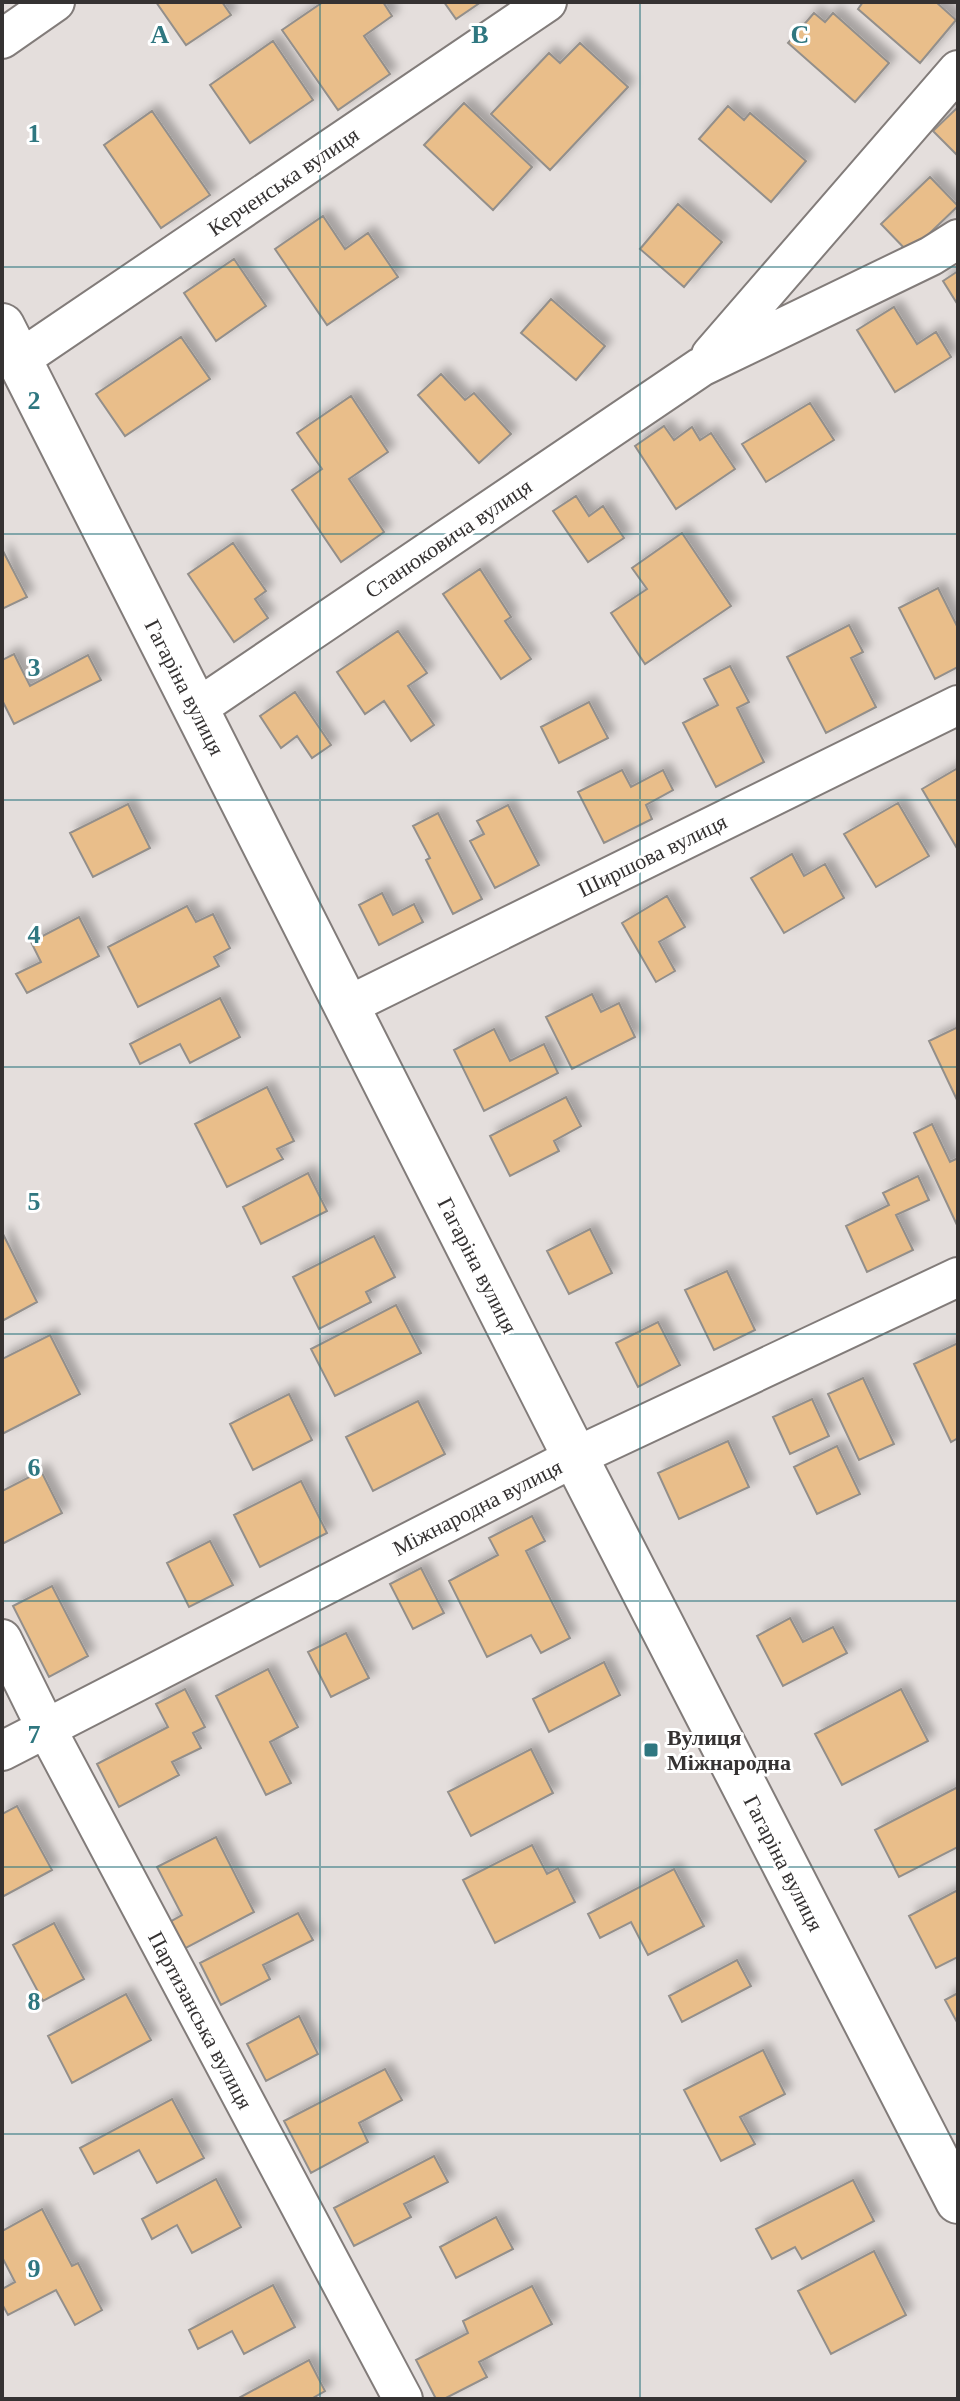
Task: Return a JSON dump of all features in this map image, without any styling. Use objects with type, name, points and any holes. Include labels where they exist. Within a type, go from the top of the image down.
[{"type":"street","points":[[2,39],[55,2]]},
{"type":"street","name":"Керченська вулиця","points":[[11,343],[547,2]]},
{"type":"street","name":"Станюковича вулиця","points":[[701,367],[958,70]]},
{"type":"street","name":"Станюковича вулиця","points":[[196,709],[701,367],[931,256],[958,239]]},
{"type":"street","name":"Гагаріна вулиця","points":[[11,343],[575,1457],[958,2201]]},
{"type":"street","name":"Ширшова вулиця","points":[[347,1006],[958,705]]},
{"type":"street","name":"Міжнародна вулиця","points":[[2,1751],[575,1457],[958,1277]]},
{"type":"street","name":"Партизанська вулиця","points":[[2,1639],[46,1728],[403,2399]]},
{"type":"building","points":[[156,2],[222,2],[231,15],[186,45]]},
{"type":"building","points":[[323,2],[383,2],[392,16],[364,36],[390,74],[338,110],[282,30]]},
{"type":"building","points":[[444,2],[481,2],[456,19]]},
{"type":"building","points":[[863,2],[936,2],[956,20],[920,63],[858,9]]},
{"type":"building","points":[[814,13],[825,22],[833,13],[889,63],[855,102],[788,43]]},
{"type":"building","points":[[273,41],[313,100],[250,143],[210,85]]},
{"type":"building","points":[[580,43],[628,87],[550,170],[491,114],[549,53],[560,63]]},
{"type":"building","points":[[464,103],[532,167],[493,210],[424,145]]},
{"type":"building","points":[[728,106],[744,120],[750,113],[806,161],[771,202],[699,139]]},
{"type":"building","points":[[958,107],[958,156],[933,131]]},
{"type":"building","points":[[152,111],[210,195],[161,228],[104,145]]},
{"type":"building","points":[[930,177],[958,206],[909,253],[881,224]]},
{"type":"building","points":[[678,204],[722,242],[684,287],[640,249]]},
{"type":"building","points":[[323,216],[345,249],[368,233],[398,277],[327,325],[275,249]]},
{"type":"building","points":[[234,259],[266,306],[216,341],[184,293]]},
{"type":"building","points":[[958,271],[958,305],[943,281]]},
{"type":"building","points":[[551,299],[605,346],[576,380],[521,333]]},
{"type":"building","points":[[894,307],[917,344],[936,332],[951,357],[895,392],[857,330]]},
{"type":"building","points":[[181,337],[210,379],[125,436],[96,394]]},
{"type":"building","points":[[441,374],[465,400],[474,393],[511,434],[479,463],[418,395]]},
{"type":"building","points":[[351,396],[388,452],[349,479],[384,532],[341,562],[292,490],[322,469],[297,433]]},
{"type":"building","points":[[810,403],[834,440],[766,482],[742,444]]},
{"type":"building","points":[[664,426],[674,440],[692,427],[700,440],[711,433],[735,469],[676,509],[635,446]]},
{"type":"building","points":[[576,496],[589,516],[603,506],[624,538],[588,562],[553,511]]},
{"type":"building","points":[[682,533],[731,606],[645,664],[611,613],[647,589],[632,568]]},
{"type":"building","points":[[233,543],[266,591],[255,599],[268,618],[234,642],[188,574]]},
{"type":"building","points":[[2,552],[27,597],[2,609]]},
{"type":"building","points":[[480,569],[511,617],[505,621],[531,659],[501,679],[443,594]]},
{"type":"building","points":[[938,588],[958,628],[958,667],[935,679],[899,608]]},
{"type":"building","points":[[849,625],[863,652],[851,658],[876,707],[826,733],[787,657]]},
{"type":"building","points":[[398,631],[427,673],[408,686],[434,725],[411,741],[384,701],[365,714],[337,672]]},
{"type":"building","points":[[14,654],[30,686],[88,655],[101,680],[14,724],[2,700],[2,660]]},
{"type":"building","points":[[730,666],[749,702],[737,708],[764,762],[716,787],[683,723],[718,705],[704,679]]},
{"type":"building","points":[[295,692],[331,745],[312,758],[297,736],[281,748],[260,716]]},
{"type":"building","points":[[589,702],[608,738],[559,763],[541,727]]},
{"type":"building","points":[[958,768],[958,850],[922,789]]},
{"type":"building","points":[[622,770],[631,787],[663,770],[673,790],[646,805],[652,819],[604,843],[578,792]]},
{"type":"building","points":[[898,803],[929,856],[876,887],[844,834]]},
{"type":"building","points":[[128,804],[150,848],[93,877],[70,833]]},
{"type":"building","points":[[508,805],[539,865],[495,888],[470,841],[484,834],[477,821]]},
{"type":"building","points":[[438,813],[482,899],[453,914],[413,826]]},
{"type":"building","points":[[792,854],[804,876],[825,864],[844,898],[784,933],[751,878]]},
{"type":"building","points":[[382,893],[393,915],[414,904],[423,922],[379,945],[359,905]]},
{"type":"building","points":[[667,896],[685,927],[659,942],[675,971],[656,982],[622,923]]},
{"type":"building","points":[[187,906],[196,922],[213,914],[230,948],[214,957],[219,966],[138,1007],[108,947]]},
{"type":"building","points":[[79,917],[99,956],[27,993],[16,974],[41,962],[31,942]]},
{"type":"building","points":[[592,994],[601,1012],[619,1003],[635,1037],[572,1069],[546,1017]]},
{"type":"building","points":[[220,998],[240,1037],[190,1063],[180,1044],[140,1064],[130,1044]]},
{"type":"building","points":[[958,1027],[958,1102],[929,1041]]},
{"type":"building","points":[[494,1029],[510,1061],[544,1044],[558,1073],[484,1111],[454,1050]]},
{"type":"building","points":[[267,1087],[294,1141],[277,1149],[283,1159],[227,1187],[195,1124]]},
{"type":"building","points":[[566,1097],[581,1126],[554,1141],[559,1151],[510,1176],[490,1136]]},
{"type":"building","points":[[932,1124],[950,1162],[958,1158],[957,1225],[914,1133]]},
{"type":"building","points":[[308,1173],[327,1211],[261,1244],[243,1207]]},
{"type":"building","points":[[918,1176],[929,1200],[896,1215],[913,1250],[867,1272],[846,1226],[889,1205],[883,1193]]},
{"type":"building","points":[[590,1229],[612,1273],[569,1294],[547,1251]]},
{"type":"building","points":[[2,1232],[37,1302],[2,1321]]},
{"type":"building","points":[[374,1236],[395,1277],[366,1292],[371,1302],[319,1329],[293,1277]]},
{"type":"building","points":[[727,1271],[755,1330],[714,1350],[685,1290]]},
{"type":"building","points":[[396,1305],[421,1353],[335,1396],[311,1349]]},
{"type":"building","points":[[658,1322],[680,1365],[638,1387],[616,1343]]},
{"type":"building","points":[[50,1335],[80,1394],[2,1434],[2,1359]]},
{"type":"building","points":[[958,1343],[958,1438],[951,1442],[914,1364]]},
{"type":"building","points":[[863,1378],[894,1444],[859,1460],[828,1394]]},
{"type":"building","points":[[289,1394],[312,1440],[253,1470],[230,1424]]},
{"type":"building","points":[[812,1399],[829,1436],[790,1454],[773,1417]]},
{"type":"building","points":[[418,1401],[445,1454],[373,1491],[346,1437]]},
{"type":"building","points":[[728,1441],[749,1487],[679,1519],[658,1473]]},
{"type":"building","points":[[837,1446],[860,1494],[817,1514],[794,1467]]},
{"type":"building","points":[[41,1471],[62,1513],[2,1544],[2,1491]]},
{"type":"building","points":[[301,1481],[327,1533],[260,1567],[234,1515]]},
{"type":"building","points":[[532,1516],[545,1541],[526,1551],[570,1638],[541,1653],[531,1635],[487,1657],[449,1581],[498,1555],[489,1538]]},
{"type":"building","points":[[210,1541],[233,1585],[189,1607],[167,1563]]},
{"type":"building","points":[[421,1568],[444,1613],[413,1629],[390,1584]]},
{"type":"building","points":[[52,1586],[88,1656],[49,1677],[13,1606]]},
{"type":"building","points":[[790,1618],[803,1642],[833,1627],[847,1653],[783,1686],[757,1636]]},
{"type":"building","points":[[346,1633],[369,1678],[331,1697],[308,1652]]},
{"type":"building","points":[[604,1662],[620,1695],[549,1732],[533,1699]]},
{"type":"building","points":[[268,1669],[298,1727],[270,1742],[291,1783],[266,1795],[216,1696]]},
{"type":"building","points":[[185,1689],[205,1727],[193,1733],[201,1748],[172,1762],[179,1775],[119,1807],[97,1764],[168,1727],[156,1704]]},
{"type":"building","points":[[901,1689],[928,1741],[842,1785],[815,1734]]},
{"type":"building","points":[[531,1749],[553,1793],[471,1836],[448,1792]]},
{"type":"building","points":[[958,1787],[958,1847],[899,1877],[875,1830]]},
{"type":"building","points":[[17,1806],[52,1870],[2,1897],[2,1814]]},
{"type":"building","points":[[216,1837],[254,1912],[182,1950],[168,1923],[182,1915],[157,1867]]},
{"type":"building","points":[[532,1845],[547,1874],[558,1868],[575,1902],[495,1943],[463,1880]]},
{"type":"building","points":[[674,1869],[704,1926],[648,1955],[631,1922],[600,1938],[588,1914]]},
{"type":"building","points":[[958,1890],[958,1957],[936,1968],[909,1916]]},
{"type":"building","points":[[298,1913],[313,1940],[263,1965],[270,1979],[221,2005],[200,1963]]},
{"type":"building","points":[[54,1923],[84,1979],[43,2001],[13,1945]]},
{"type":"building","points":[[737,1960],[751,1986],[682,2022],[669,1996]]},
{"type":"building","points":[[958,1993],[958,2024],[945,2000]]},
{"type":"building","points":[[126,1994],[151,2040],[72,2083],[48,2036]]},
{"type":"building","points":[[299,2016],[318,2054],[266,2081],[247,2044]]},
{"type":"building","points":[[763,2050],[785,2094],[740,2117],[755,2144],[721,2161],[684,2090]]},
{"type":"building","points":[[385,2069],[402,2100],[359,2123],[368,2142],[311,2173],[284,2121]]},
{"type":"building","points":[[172,2099],[204,2158],[157,2183],[139,2150],[94,2174],[80,2148]]},
{"type":"building","points":[[434,2156],[448,2182],[404,2204],[411,2217],[354,2246],[334,2208]]},
{"type":"building","points":[[216,2179],[241,2227],[192,2253],[177,2225],[152,2239],[142,2219]]},
{"type":"building","points":[[853,2180],[874,2221],[802,2259],[795,2247],[772,2259],[756,2229]]},
{"type":"building","points":[[42,2209],[72,2266],[78,2263],[102,2310],[75,2325],[56,2290],[8,2315],[2,2304],[2,2289],[15,2282],[2,2257],[2,2231]]},
{"type":"building","points":[[496,2217],[513,2249],[456,2278],[440,2247]]},
{"type":"building","points":[[874,2251],[906,2315],[831,2354],[798,2291]]},
{"type":"building","points":[[273,2285],[295,2327],[244,2354],[232,2331],[198,2349],[189,2330]]},
{"type":"building","points":[[532,2286],[552,2324],[479,2362],[487,2377],[444,2399],[436,2399],[416,2360],[468,2333],[463,2321]]},
{"type":"building","points":[[309,2360],[325,2391],[311,2399],[237,2399]]},
{"type":"place","name":"Вулиця Міжнародна","points":[[651,1750]]}]
